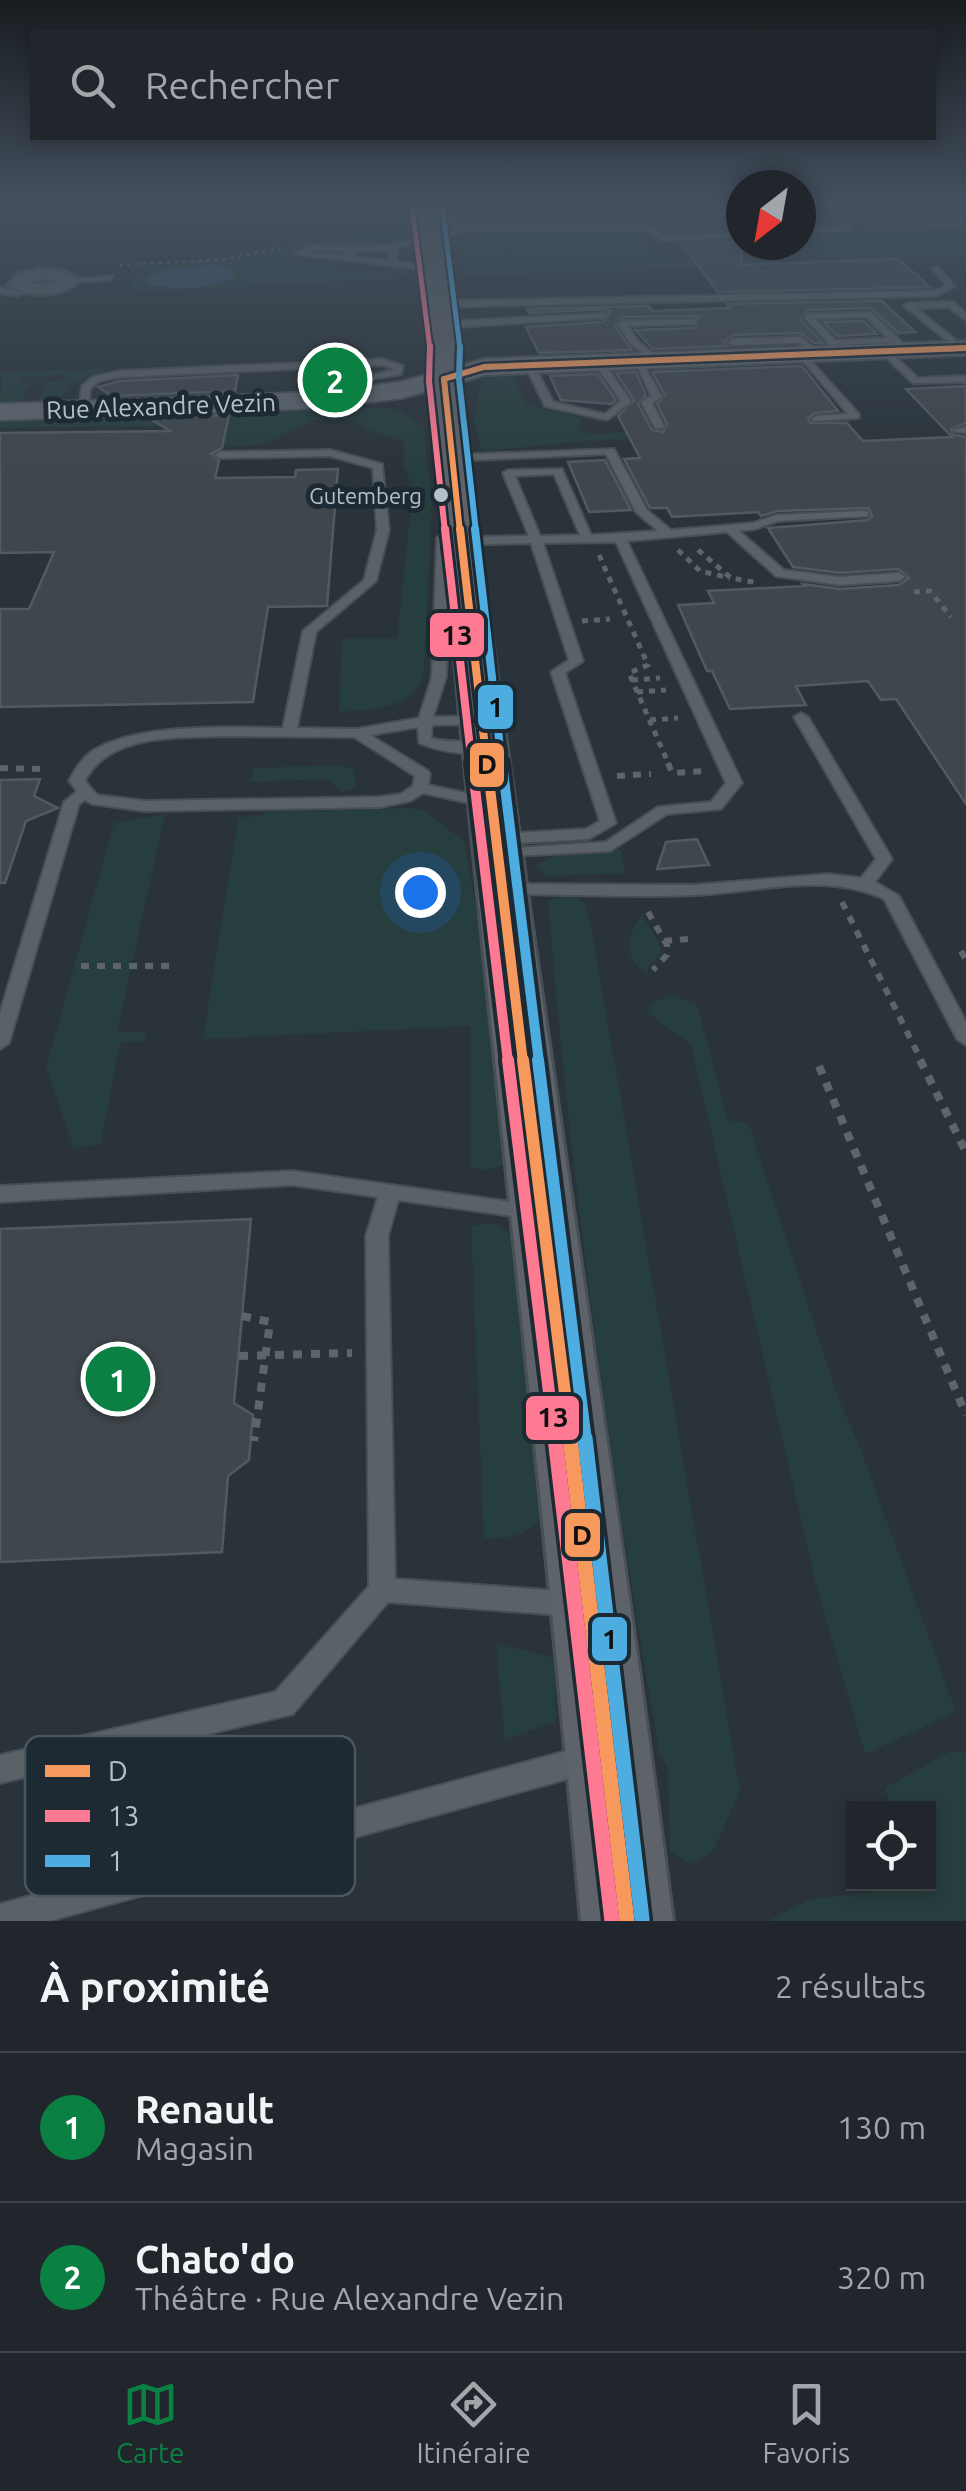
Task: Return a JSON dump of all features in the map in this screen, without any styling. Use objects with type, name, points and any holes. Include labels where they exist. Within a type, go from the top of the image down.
[{"type":"main road","points":[[438,294],[483,796],[543,1212],[628,1921]]},
{"type":"main road","points":[[441,314],[446,333],[476,352],[523,360],[591,362]]},
{"type":"main road","points":[[449,422],[484,367],[894,347],[963,348]]},
{"type":"main road","name":"Rue Alexandre Vezin","points":[[0,412],[321,400],[402,390],[449,422]]},
{"type":"main road","name":"Rue Alexandre Vezin","points":[[321,400],[402,406],[449,422]]},
{"type":"lane","points":[[441,314],[921,294]]},
{"type":"lane","points":[[963,348],[908,306],[950,304],[966,317]]},
{"type":"lane","points":[[441,314],[602,315]]},
{"type":"lane","points":[[894,347],[833,342],[808,317],[868,314],[894,347],[916,380],[966,379]]},
{"type":"lane","points":[[659,426],[646,402],[657,397],[646,360],[622,324],[695,321]]},
{"type":"lane","points":[[733,342],[801,340],[855,416],[817,419]]},
{"type":"lane","points":[[84,409],[85,388],[96,379],[120,374],[383,362],[400,368],[398,372],[376,377]]},
{"type":"lane","points":[[530,365],[549,404],[607,417],[626,402],[591,362]]},
{"type":"lane","points":[[449,422],[556,454],[610,451],[642,512],[666,533]]},
{"type":"lane","points":[[220,456],[330,453],[378,466],[384,530],[370,582],[310,630],[289,734]]},
{"type":"lane","points":[[556,454],[562,471],[508,473],[536,540],[576,662],[558,672],[608,823],[589,834],[483,796],[420,788],[405,798],[380,802],[144,806],[92,799],[77,781],[84,766],[104,751],[138,740],[357,733],[483,796],[694,890],[828,880],[866,884],[891,896],[966,1038]]},
{"type":"lane","points":[[558,471],[591,542]]},
{"type":"lane","points":[[460,533],[591,542],[756,526],[777,518],[864,514]]},
{"type":"lane","points":[[729,528],[780,573],[840,581],[899,577]]},
{"type":"lane","points":[[483,796],[610,846],[663,810],[716,806],[734,784],[620,538]]},
{"type":"lane","points":[[801,717],[884,859],[866,884]]},
{"type":"lane","points":[[357,733],[423,774],[420,788]]},
{"type":"lane","points":[[0,1042],[72,802],[86,792]]},
{"type":"lane","points":[[607,819],[652,818]]},
{"type":"lane","points":[[0,1194],[293,1178],[543,1212]]},
{"type":"lane","points":[[144,1736],[283,1704],[382,1590],[377,1236],[390,1191]]},
{"type":"lane","points":[[382,1590],[593,1605]]},
{"type":"lane","points":[[355,1823],[609,1753]]},
{"type":"lane","points":[[0,1769],[25,1763]]},
{"type":"lane","points":[[0,1920],[88,1896]]},
{"type":"path","points":[[591,542],[648,664],[629,674],[672,773],[717,770]]},
{"type":"path","points":[[682,544],[677,550],[693,568],[715,577],[732,578]]},
{"type":"path","points":[[632,680],[674,677]]},
{"type":"path","points":[[637,692],[678,689]]},
{"type":"path","points":[[650,720],[692,717]]},
{"type":"path","points":[[0,768],[41,769]]},
{"type":"path","points":[[838,892],[966,1152]]},
{"type":"path","points":[[648,912],[667,954],[654,970]]},
{"type":"path","points":[[664,941],[689,939]]},
{"type":"path","points":[[961,951],[966,960]]},
{"type":"path","points":[[81,966],[172,966]]},
{"type":"path","points":[[819,1066],[966,1415]]},
{"type":"path","points":[[242,1316],[270,1322],[254,1441]]},
{"type":"path","points":[[239,1356],[378,1352]]},
{"type":"green space","points":[[736,363],[789,432],[583,441],[487,451],[482,449],[474,422],[481,379],[513,372],[520,376],[514,378],[526,404],[580,419],[580,430],[590,434],[636,431],[638,423],[612,368],[631,367],[638,373],[636,376],[621,377],[653,430],[667,436],[752,409],[653,372],[654,367]]},
{"type":"green space","points":[[110,369],[69,383],[61,401],[40,400],[46,382],[64,381],[65,375],[20,377],[18,383],[30,383],[22,401],[0,404],[2,372]]},
{"type":"green space","points":[[398,410],[424,427],[432,506],[424,671],[420,684],[402,700],[378,708],[339,712],[342,639],[397,639],[413,487],[403,465],[404,442],[353,420],[314,420],[261,445],[222,447],[226,425],[0,428],[0,420]]},
{"type":"green space","points":[[343,765],[354,770],[356,787],[342,792],[329,779],[250,782],[254,768]]},
{"type":"green space","points":[[411,808],[424,811],[464,841],[499,1037],[513,1161],[488,1170],[471,1168],[470,1026],[203,1039],[239,813],[241,817],[263,816],[264,812]]},
{"type":"green space","points":[[165,814],[117,1032],[146,1032],[144,1041],[120,1043],[101,1144],[74,1148],[46,1068],[114,823]]},
{"type":"green space","points":[[621,850],[625,873],[545,876],[536,865],[557,855]]},
{"type":"green space","points":[[562,896],[585,903],[591,926],[740,1791],[714,1850],[690,1865],[670,1851],[668,1769],[659,1752],[594,1328],[568,1115],[548,901]]},
{"type":"green space","points":[[642,915],[659,942],[661,953],[648,967],[648,974],[634,962],[629,947],[632,931]]},
{"type":"green space","points":[[672,995],[697,1005],[728,1120],[749,1124],[838,1398],[858,1442],[956,1712],[865,1754],[816,1584],[691,1045],[648,1013],[649,1004]]},
{"type":"green space","points":[[492,1223],[506,1230],[517,1243],[543,1516],[524,1532],[484,1538],[471,1226]]},
{"type":"green space","points":[[496,1644],[555,1658],[556,1721],[505,1740]]},
{"type":"green space","points":[[951,1751],[966,1753],[966,1921],[768,1921],[808,1900],[876,1891],[936,1891],[936,1801],[889,1801],[885,1788]]},
{"type":"building","points":[[882,301],[915,332],[898,333],[871,308],[808,310],[801,320],[823,343],[814,343],[801,333],[733,335],[724,341],[728,346],[653,349],[635,330],[695,328],[700,316],[622,317],[615,326],[632,350],[539,353],[526,327],[603,322],[610,312],[606,309],[529,313],[527,309],[649,306],[652,311],[730,308],[727,304]]},
{"type":"building","points":[[864,321],[877,334],[837,336],[823,322]]},
{"type":"building","points":[[802,366],[838,411],[815,413],[808,418],[810,423],[847,423],[863,441],[952,437],[906,389],[966,386],[966,423],[951,429],[953,435],[966,437],[966,804],[896,699],[881,700],[868,681],[796,686],[806,705],[730,709],[712,671],[707,671],[678,605],[714,603],[708,591],[803,584],[840,589],[899,585],[909,578],[899,569],[840,573],[793,567],[768,528],[868,520],[872,516],[869,508],[777,511],[761,516],[758,512],[672,517],[667,508],[650,508],[624,459],[640,458],[618,416],[634,400],[616,373],[636,372],[646,395],[638,404],[652,430],[663,432],[667,424],[657,404],[665,395],[652,372]]},
{"type":"building","points":[[598,374],[616,400],[612,404],[561,400],[550,376]]},
{"type":"building","points":[[238,375],[235,391],[112,396],[98,387],[120,381]]},
{"type":"building","points":[[229,415],[222,448],[211,454],[219,461],[215,478],[295,477],[296,470],[338,469],[327,606],[268,607],[253,702],[0,707],[0,609],[29,609],[54,552],[0,553],[0,433],[170,431],[149,418]]},
{"type":"building","points":[[605,460],[631,510],[589,512],[568,462]]},
{"type":"building","points":[[40,779],[34,796],[58,808],[26,821],[5,883],[0,883],[0,780]]},
{"type":"building","points":[[697,839],[709,865],[657,869],[666,842]]},
{"type":"building","points":[[251,1219],[234,1403],[253,1415],[249,1460],[228,1476],[222,1552],[0,1562],[0,1229]]},
{"type":"transit line","name":"13","points":[[423,294],[431,358],[429,381],[472,766],[612,1921]]},
{"type":"transit line","name":"1","points":[[453,294],[461,356],[459,379],[502,764],[642,1919]]},
{"type":"transit line","name":"D","points":[[444,379],[484,367],[966,348]]},
{"type":"transit line","name":"D","points":[[444,379],[627,1921]]},
{"type":"place","name":"Chato'do","points":[[335,380]]},
{"type":"place","name":"Gutemberg","points":[[441,495]]},
{"type":"place","name":"Renault","points":[[118,1379]]}]
